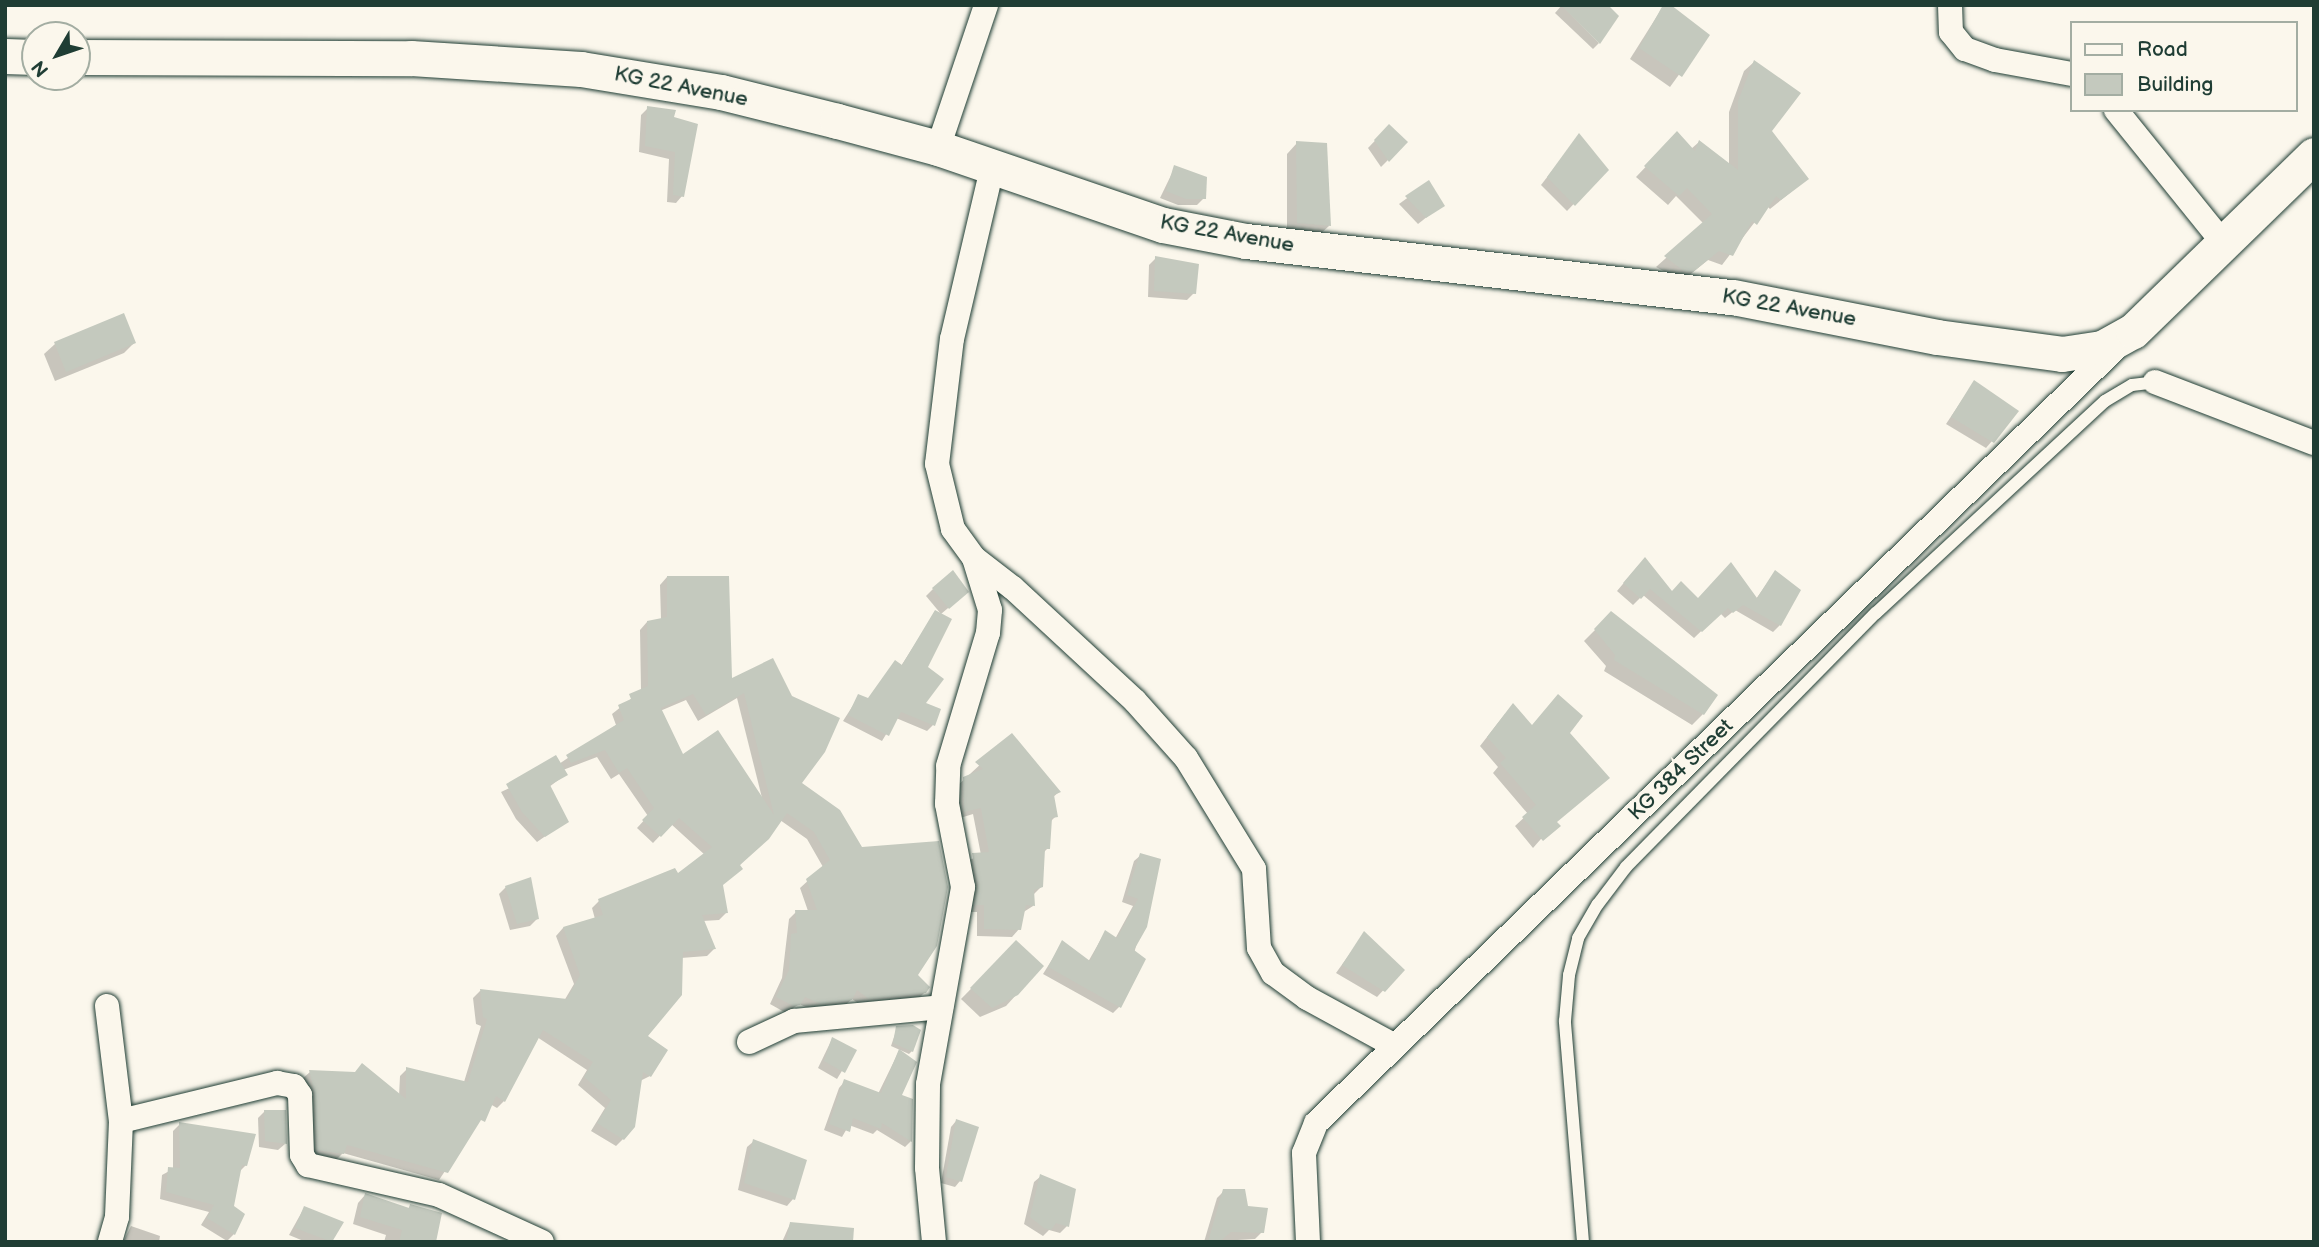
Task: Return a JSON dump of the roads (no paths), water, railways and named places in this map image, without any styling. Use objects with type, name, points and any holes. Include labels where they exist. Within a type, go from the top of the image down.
[{"type":"street","points":[[938,149],[986,5]]},
{"type":"street","points":[[1950,5],[1951,32],[1965,49],[1995,60],[2070,74]]},
{"type":"street","name":"KG 22 Avenue","points":[[91,57],[411,58],[580,69],[721,92],[938,149],[1163,225],[1246,241],[1733,297],[2032,352],[2080,354],[2133,331],[2314,155]]},
{"type":"street","points":[[2118,112],[2224,244]]},
{"type":"street","points":[[992,168],[952,340],[937,464],[953,529],[974,558],[1013,588],[1135,701],[1186,758],[1254,869],[1259,948],[1273,974],[1307,998],[1395,1046]]},
{"type":"street","name":"KG 384 Street","points":[[1308,1242],[1308,1138],[1316,1123],[2133,331]]},
{"type":"street","points":[[2155,382],[2314,443]]},
{"type":"street","points":[[934,1242],[927,1168],[928,1084],[963,887],[947,804],[948,766],[988,633],[990,610],[974,558]]},
{"type":"street","points":[[107,1006],[121,1121],[117,1217],[110,1242]]},
{"type":"street","points":[[749,1042],[794,1021],[941,1007]]},
{"type":"street","points":[[121,1121],[277,1083],[294,1086],[300,1095],[302,1155],[308,1165],[439,1195],[542,1242]]},
{"type":"lane","points":[[1583,1242],[1564,1021],[1578,938],[1598,904],[1626,867],[1886,604],[2105,401],[2132,385],[2155,382]]}]
